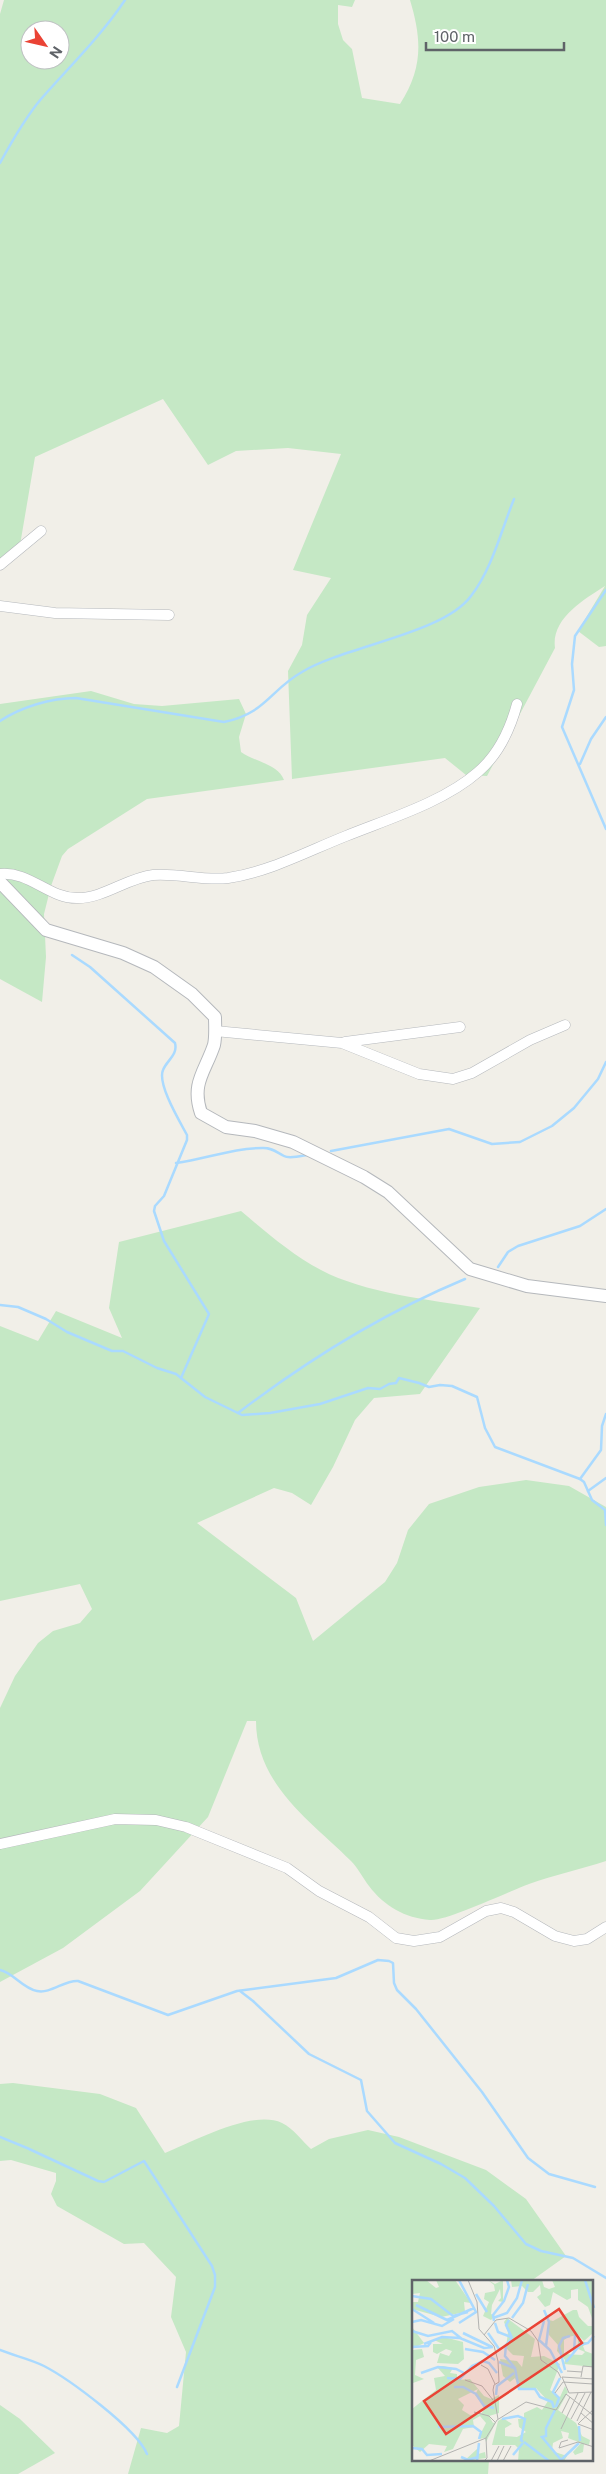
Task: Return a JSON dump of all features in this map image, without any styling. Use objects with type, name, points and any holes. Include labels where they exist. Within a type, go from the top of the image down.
[{"type":"street","points":[[0,565],[41,531]]},
{"type":"street","points":[[0,606],[55,612],[169,615]]},
{"type":"street","points":[[0,874],[21,875],[63,897],[80,898],[147,876],[219,879],[288,860],[422,805],[462,783],[486,764],[500,747],[510,728],[517,704]]},
{"type":"street","points":[[0,882],[46,930],[123,953],[154,967],[192,994],[216,1017],[214,1043],[197,1083],[197,1100],[201,1113],[226,1127],[255,1131],[293,1142],[364,1177],[388,1192],[470,1269],[526,1286],[606,1296]]},
{"type":"street","points":[[342,1043],[419,1074],[453,1079],[466,1076],[530,1040],[565,1025]]},
{"type":"street","points":[[215,1032],[342,1043],[460,1027]]},
{"type":"street","points":[[0,1844],[115,1820],[156,1820],[186,1827],[287,1868],[319,1890],[369,1917],[396,1938],[414,1941],[440,1937],[486,1911],[501,1908],[514,1912],[554,1936],[574,1941],[587,1939],[606,1927]]},
{"type":"green space","points":[[4,0],[355,0],[352,7],[338,5],[338,24],[343,40],[352,49],[362,98],[400,104],[413,78],[418,54],[417,28],[410,0],[606,0],[606,646],[599,647],[578,631],[605,586],[578,604],[563,619],[555,638],[555,648],[487,776],[466,775],[445,758],[292,779],[288,671],[302,645],[307,615],[331,578],[293,570],[341,454],[288,448],[236,451],[208,465],[163,399],[35,457],[20,545],[0,562],[0,14]]},
{"type":"green space","points":[[91,691],[134,704],[162,706],[239,699],[246,714],[239,737],[241,752],[277,770],[284,780],[147,799],[68,849],[62,856],[51,886],[44,914],[46,957],[42,1002],[0,979],[0,704]]},
{"type":"green space","points":[[241,1211],[299,1257],[338,1278],[357,1285],[398,1295],[480,1308],[420,1394],[374,1398],[355,1420],[333,1467],[311,1505],[292,1493],[274,1488],[197,1523],[296,1598],[313,1641],[385,1582],[397,1563],[408,1530],[429,1504],[479,1487],[526,1480],[569,1486],[606,1507],[606,1861],[529,1884],[463,1911],[438,1919],[421,1919],[404,1914],[381,1899],[351,1861],[289,1800],[265,1764],[258,1744],[256,1721],[247,1721],[208,1817],[140,1891],[63,1948],[0,1982],[0,1708],[15,1676],[38,1643],[53,1631],[80,1623],[92,1609],[80,1584],[0,1601],[0,1326],[38,1341],[56,1311],[122,1338],[109,1308],[119,1242]]},
{"type":"green space","points":[[13,2083],[100,2094],[136,2108],[165,2153],[206,2135],[239,2123],[255,2120],[270,2120],[286,2125],[311,2149],[329,2139],[368,2130],[399,2137],[486,2170],[526,2199],[566,2256],[532,2280],[412,2280],[412,2462],[489,2462],[488,2474],[128,2474],[141,2428],[167,2433],[179,2426],[186,2352],[171,2317],[176,2277],[144,2243],[124,2244],[57,2206],[51,2194],[56,2181],[56,2173],[11,2160],[0,2161],[0,2084]]},
{"type":"green space","points":[[0,2405],[20,2419],[55,2453],[18,2474],[0,2474]]},
{"type":"waterway","points":[[0,163],[35,106],[96,38],[125,0]]},
{"type":"waterway","points":[[0,721],[36,704],[66,698],[76,698],[224,722],[238,718],[258,707],[291,679],[320,663],[417,630],[457,609],[471,596],[485,574],[514,499]]},
{"type":"waterway","points":[[606,590],[575,636],[572,664],[574,690],[562,727],[606,829]]},
{"type":"waterway","points":[[580,764],[591,739],[606,717]]},
{"type":"waterway","points":[[72,955],[90,967],[175,1043],[175,1051],[165,1066],[162,1076],[166,1093],[187,1135],[187,1140],[164,1196],[155,1206],[154,1211],[164,1241],[209,1314],[181,1378]]},
{"type":"waterway","points":[[331,1151],[449,1129],[492,1144],[520,1142],[552,1126],[574,1108],[598,1079],[606,1062]]},
{"type":"waterway","points":[[176,1163],[252,1148],[274,1150],[289,1157],[307,1155]]},
{"type":"waterway","points":[[498,1267],[508,1252],[518,1246],[580,1226],[606,1209]]},
{"type":"waterway","points":[[238,1413],[292,1374],[347,1339],[404,1307],[465,1279]]},
{"type":"waterway","points":[[0,1305],[18,1307],[46,1319],[67,1332],[112,1351],[123,1351],[157,1368],[176,1374],[205,1397],[242,1415],[270,1413],[320,1404],[368,1388],[380,1389],[389,1384],[396,1383],[399,1378],[429,1387],[440,1385],[452,1386],[477,1397],[485,1428],[495,1447],[584,1482],[592,1500],[605,1510],[606,1525]]},
{"type":"waterway","points":[[580,1479],[601,1450],[602,1426],[606,1414]]},
{"type":"waterway","points":[[588,1491],[606,1478]]},
{"type":"waterway","points":[[0,1970],[37,1991],[47,1991],[73,1981],[78,1981],[168,2015],[237,1991],[336,1978],[378,1960],[389,1961],[393,1963],[394,1983],[397,1990],[416,2009],[482,2092],[528,2158],[549,2174],[595,2187]]},
{"type":"waterway","points":[[240,1991],[309,2054],[361,2080],[367,2111],[395,2143],[441,2164],[465,2178],[494,2206],[526,2244],[541,2251],[573,2258],[606,2278]]},
{"type":"waterway","points":[[0,2137],[98,2181],[104,2182],[144,2161],[212,2266],[215,2275],[215,2287],[177,2387]]},
{"type":"waterway","points":[[0,2350],[55,2372],[117,2419],[141,2444],[147,2454]]}]
